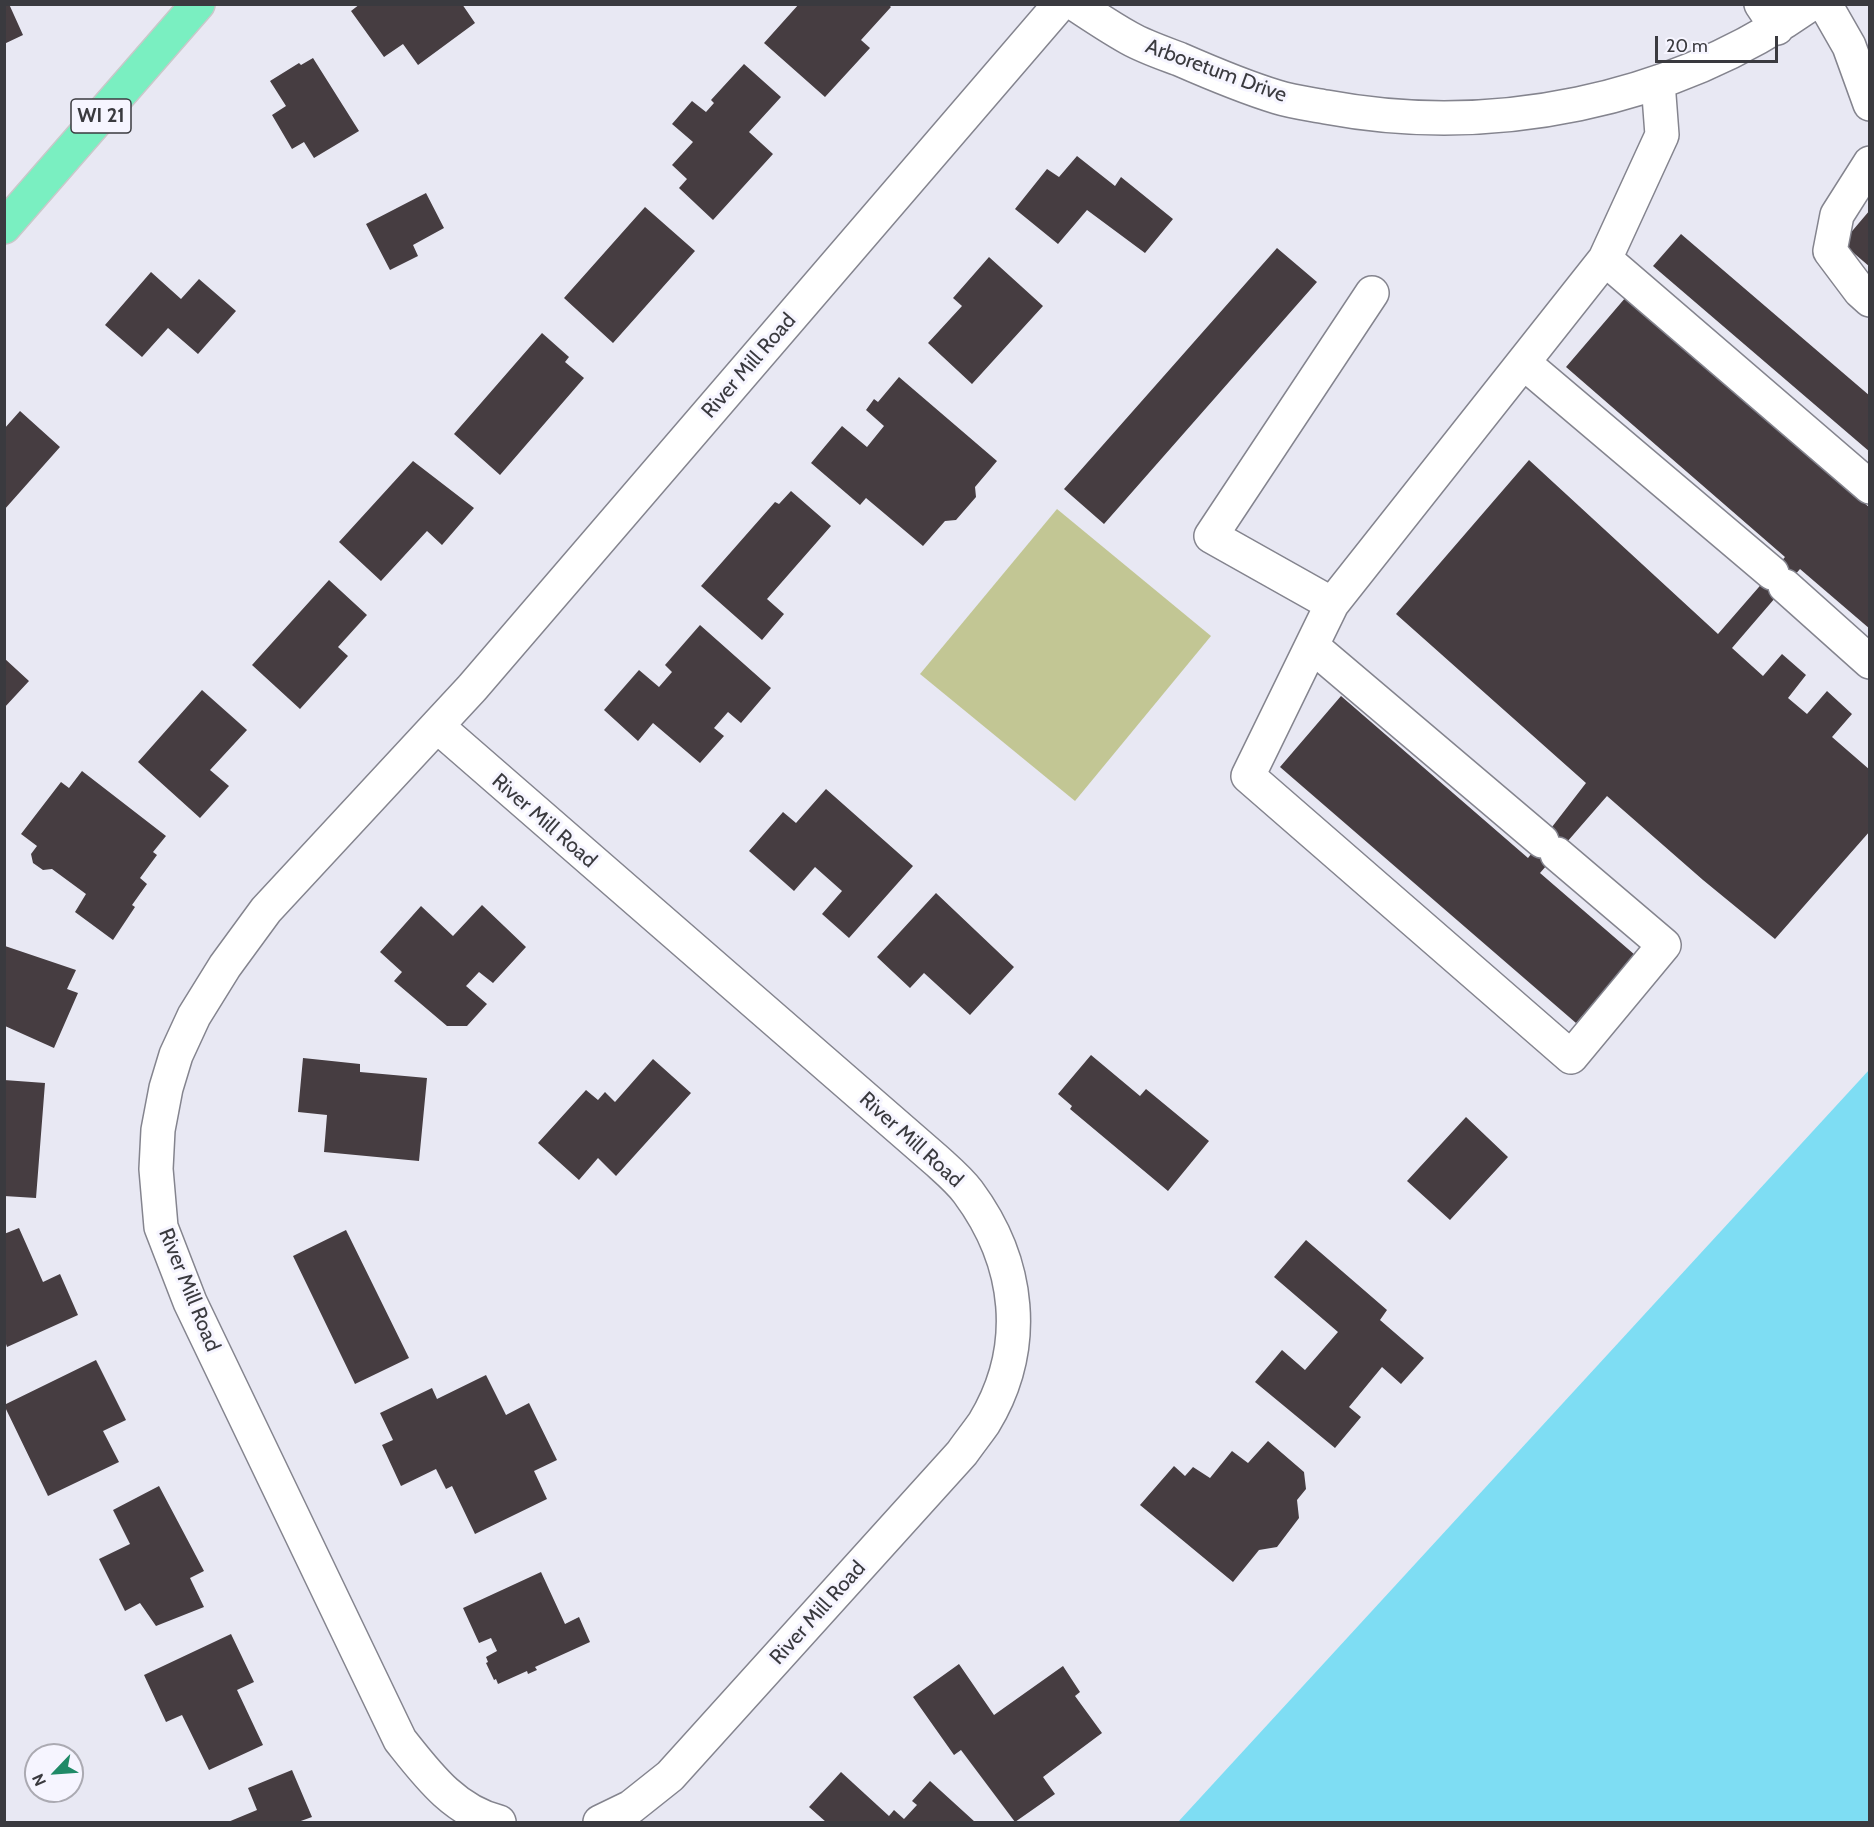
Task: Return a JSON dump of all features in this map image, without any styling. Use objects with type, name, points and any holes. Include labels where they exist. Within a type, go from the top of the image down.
[{"type":"main road","name":"WI 21","points":[[4,227],[198,4]]},
{"type":"street","name":"River Mill Road","points":[[499,1822],[489,1820],[455,1802],[428,1775],[400,1740],[190,1302],[161,1227],[157,1197],[158,1130],[166,1088],[176,1055],[194,1016],[225,966],[266,910],[472,688],[1060,4]]},
{"type":"street","name":"Arboretum Drive","points":[[1075,4],[1131,39],[1278,97],[1360,113],[1443,119],[1525,114],[1608,98],[1717,59],[1769,16],[1811,4]]},
{"type":"street","points":[[1825,4],[1849,46],[1869,104]]},
{"type":"street","points":[[1312,646],[1664,945],[1571,1057],[1248,777],[1332,604],[1605,259],[1662,135],[1658,82]]},
{"type":"street","points":[[1869,163],[1837,215],[1830,251],[1869,300]]},
{"type":"street","points":[[1605,259],[1869,487]]},
{"type":"street","points":[[1332,604],[1211,536],[1372,293]]},
{"type":"street","points":[[1524,363],[1778,580],[1869,662]]},
{"type":"street","name":"River Mill Road","points":[[437,726],[936,1160],[967,1191],[987,1222],[1004,1256],[1012,1288],[1014,1319],[1010,1352],[1000,1389],[984,1422],[962,1453],[670,1776],[631,1807],[600,1822]]},
{"type":"green space","points":[[1057,509],[1211,636],[1075,801],[920,674]]},
{"type":"water","points":[[1869,1070],[1869,1822],[1178,1822]]},
{"type":"building","points":[[4,4],[9,4],[23,35],[4,44]]},
{"type":"building","points":[[360,4],[462,4],[475,23],[418,65],[403,44],[384,57],[351,11]]},
{"type":"building","points":[[799,4],[888,4],[891,7],[861,40],[870,48],[825,97],[764,43]]},
{"type":"building","points":[[313,58],[359,131],[314,158],[304,142],[292,149],[272,115],[286,106],[270,81],[299,63],[301,65]]},
{"type":"building","points":[[744,64],[781,97],[749,132],[773,154],[713,220],[679,188],[687,179],[672,165],[693,142],[672,124],[692,101],[706,112],[714,103],[711,100]]},
{"type":"building","points":[[1077,156],[1115,186],[1121,177],[1173,219],[1145,253],[1087,210],[1058,244],[1015,209],[1047,169],[1059,177]]},
{"type":"building","points":[[426,193],[444,228],[413,245],[418,256],[390,270],[366,224]]},
{"type":"building","points":[[645,207],[695,251],[613,343],[564,298]]},
{"type":"building","points":[[1870,210],[1870,267],[1842,243]]},
{"type":"building","points":[[1681,234],[1870,396],[1870,452],[1653,266]]},
{"type":"building","points":[[1277,248],[1317,282],[1104,524],[1064,489]]},
{"type":"building","points":[[989,257],[1043,306],[972,384],[928,343],[962,306],[953,298]]},
{"type":"building","points":[[151,272],[181,299],[199,279],[236,311],[198,354],[168,328],[142,357],[105,325]]},
{"type":"building","points":[[1626,297],[1870,508],[1870,629],[1800,569],[1732,648],[1763,676],[1782,654],[1806,675],[1788,698],[1807,714],[1827,691],[1852,714],[1832,737],[1870,770],[1870,831],[1775,939],[1607,796],[1540,873],[1635,955],[1576,1023],[1280,767],[1341,696],[1528,858],[1586,783],[1396,614],[1529,460],[1718,634],[1785,557],[1566,367]]},
{"type":"building","points":[[542,333],[569,357],[565,362],[584,378],[500,475],[454,434]]},
{"type":"building","points":[[899,377],[997,461],[975,487],[976,497],[956,520],[945,521],[923,546],[866,498],[860,505],[811,463],[842,426],[867,447],[884,426],[866,410],[874,399],[878,402]]},
{"type":"building","points":[[20,411],[60,447],[4,510],[4,429]]},
{"type":"building","points":[[413,461],[474,508],[442,545],[427,531],[381,581],[339,542]]},
{"type":"building","points":[[791,491],[831,526],[767,599],[784,614],[762,640],[701,586],[775,502],[779,504]]},
{"type":"building","points":[[329,580],[367,615],[338,647],[348,656],[300,709],[252,665]]},
{"type":"building","points":[[700,625],[771,688],[741,723],[728,712],[714,728],[724,736],[700,763],[653,723],[638,741],[604,710],[639,670],[659,687],[672,672],[665,665]]},
{"type":"building","points":[[4,658],[29,681],[4,708]]},
{"type":"building","points":[[202,690],[247,730],[210,770],[229,786],[200,818],[138,762]]},
{"type":"building","points":[[82,771],[166,836],[153,852],[157,855],[140,878],[147,884],[132,905],[135,907],[113,940],[75,912],[86,894],[52,869],[43,870],[33,863],[31,854],[37,846],[21,834],[61,782],[69,788]]},
{"type":"building","points":[[826,789],[913,866],[849,938],[822,914],[842,891],[815,867],[794,891],[749,851],[783,812],[796,823]]},
{"type":"building","points":[[936,893],[1014,967],[970,1015],[924,973],[910,988],[877,957]]},
{"type":"building","points":[[482,905],[526,947],[493,983],[479,972],[466,986],[487,1004],[467,1026],[447,1026],[394,981],[402,972],[380,952],[421,906],[453,936]]},
{"type":"building","points":[[5,946],[76,970],[67,989],[78,993],[54,1048],[5,1026]]},
{"type":"building","points":[[1091,1055],[1140,1096],[1146,1089],[1209,1141],[1168,1191],[1070,1109],[1072,1106],[1058,1094]]},
{"type":"building","points":[[303,1058],[360,1064],[360,1072],[427,1078],[419,1161],[324,1152],[327,1115],[298,1112]]},
{"type":"building","points":[[653,1059],[691,1093],[616,1176],[598,1158],[579,1180],[538,1143],[586,1090],[598,1100],[605,1092],[615,1102]]},
{"type":"building","points":[[4,1080],[45,1083],[36,1198],[4,1196]]},
{"type":"building","points":[[1466,1117],[1508,1157],[1450,1220],[1407,1181]]},
{"type":"building","points":[[19,1228],[43,1282],[60,1274],[78,1315],[7,1347],[4,1344],[4,1234]]},
{"type":"building","points":[[346,1230],[409,1358],[355,1384],[293,1256]]},
{"type":"building","points":[[1306,1240],[1387,1310],[1380,1320],[1424,1358],[1401,1384],[1382,1367],[1349,1407],[1361,1417],[1335,1448],[1255,1382],[1282,1350],[1305,1370],[1338,1332],[1274,1277]]},
{"type":"building","points":[[96,1360],[126,1420],[103,1431],[119,1462],[48,1496],[4,1405]]},
{"type":"building","points":[[486,1375],[506,1415],[529,1403],[557,1460],[534,1471],[547,1499],[475,1534],[452,1486],[446,1489],[436,1469],[401,1486],[382,1445],[393,1440],[380,1413],[432,1388],[437,1399]]},
{"type":"building","points":[[1268,1441],[1304,1472],[1306,1489],[1297,1500],[1299,1518],[1277,1547],[1259,1550],[1233,1582],[1140,1505],[1174,1466],[1185,1476],[1193,1467],[1210,1478],[1232,1451],[1248,1463]]},
{"type":"building","points":[[159,1486],[204,1571],[190,1578],[204,1607],[156,1626],[140,1603],[125,1611],[99,1559],[130,1544],[113,1510]]},
{"type":"building","points":[[541,1572],[565,1624],[579,1617],[590,1642],[535,1667],[537,1670],[528,1674],[527,1671],[498,1684],[486,1663],[488,1662],[486,1657],[497,1651],[491,1638],[479,1643],[463,1608]]},
{"type":"building","points":[[231,1634],[254,1682],[237,1690],[263,1745],[209,1770],[182,1715],[166,1722],[144,1675]]},
{"type":"building","points":[[959,1664],[994,1715],[1063,1666],[1080,1692],[1075,1696],[1102,1733],[1043,1777],[1055,1794],[1015,1822],[961,1750],[954,1755],[913,1697]]},
{"type":"building","points":[[292,1770],[312,1817],[298,1822],[228,1822],[257,1810],[248,1788]]},
{"type":"building","points":[[841,1772],[889,1816],[894,1810],[904,1819],[917,1805],[912,1801],[930,1781],[975,1822],[826,1822],[809,1807]]}]
